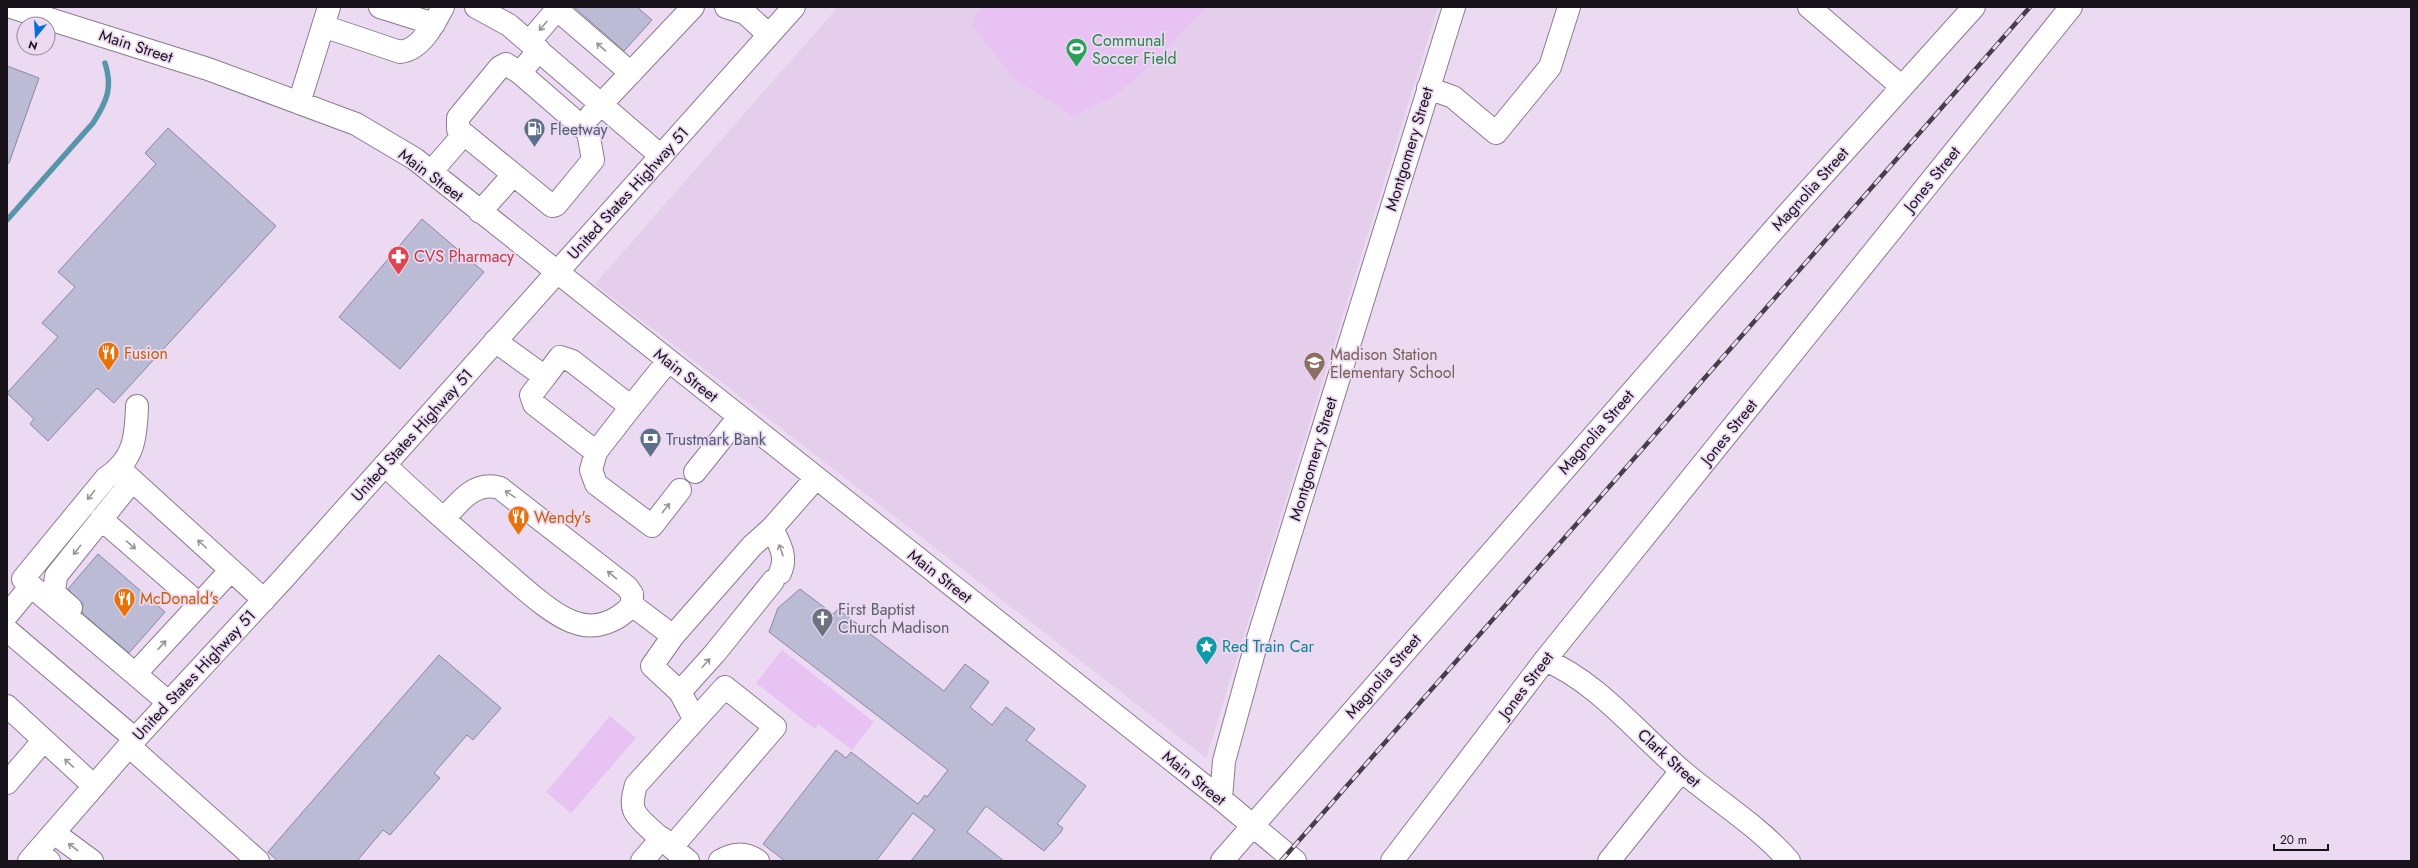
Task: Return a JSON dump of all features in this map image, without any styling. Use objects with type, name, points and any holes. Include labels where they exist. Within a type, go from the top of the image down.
[{"type":"street","name":"Main Street","points":[[11,7],[208,69],[356,124],[415,159],[556,273],[1221,799],[1295,861]]},
{"type":"street","points":[[299,103],[326,17],[400,52],[408,51],[416,46],[439,16],[380,7]]},
{"type":"street","points":[[476,7],[509,25],[661,156]]},
{"type":"street","points":[[581,126],[693,7]]},
{"type":"street","points":[[726,7],[745,13],[769,35]]},
{"type":"street","name":"United States Highway 51","points":[[38,858],[54,832],[132,742],[264,600],[794,7]]},
{"type":"street","name":"Montgomery Street","points":[[1221,799],[1224,761],[1255,648],[1454,7]]},
{"type":"street","points":[[1428,88],[1453,97],[1496,133],[1550,66],[1569,7]]},
{"type":"street","points":[[1809,7],[1902,87]]},
{"type":"street","name":"Magnolia Street","points":[[1222,861],[1785,216],[1974,7]]},
{"type":"street","name":"Jones Street","points":[[1392,861],[1544,660],[2070,7]]},
{"type":"street","points":[[520,73],[557,8],[631,73]]},
{"type":"street","points":[[506,64],[520,73],[581,126],[588,132],[593,160],[556,205],[548,204],[458,129],[458,118],[500,67],[506,64]]},
{"type":"street","points":[[431,172],[464,134]]},
{"type":"street","points":[[480,212],[513,175]]},
{"type":"street","points":[[495,341],[545,377]]},
{"type":"street","points":[[596,452],[534,404],[531,395],[560,357],[572,361],[631,407]]},
{"type":"street","points":[[668,361],[596,452],[591,470],[596,484],[652,526],[680,490]]},
{"type":"street","points":[[132,671],[131,658],[54,593],[56,576],[101,519],[126,475],[136,437],[137,406]]},
{"type":"street","points":[[695,472],[739,417]]},
{"type":"street","points":[[385,465],[444,519],[532,596],[574,623],[587,626],[616,620],[632,605],[632,594],[627,587],[500,488],[490,485],[473,490],[444,519]]},
{"type":"street","points":[[126,475],[264,600]]},
{"type":"street","points":[[126,475],[106,478],[23,579],[168,702]]},
{"type":"street","points":[[695,720],[680,692],[652,666],[673,636],[752,546],[772,528],[816,478]]},
{"type":"street","points":[[101,519],[199,604]]},
{"type":"street","points":[[680,692],[715,653],[784,565],[784,554],[772,528]]},
{"type":"street","points":[[132,671],[231,570]]},
{"type":"street","points":[[7,615],[31,586]]},
{"type":"street","points":[[632,605],[673,636]]},
{"type":"street","points":[[7,630],[132,742],[258,861]]},
{"type":"street","name":"Clark Street","points":[[1544,660],[1566,669],[1615,709],[1681,771],[1762,836],[1789,861]]},
{"type":"street","points":[[642,861],[667,842],[775,727],[725,687],[636,785],[634,792],[634,810],[667,842],[688,861]]},
{"type":"street","points":[[7,706],[94,786]]},
{"type":"street","points":[[7,783],[44,740]]},
{"type":"street","points":[[1609,861],[1681,771]]},
{"type":"street","points":[[54,832],[92,861]]},
{"type":"street","points":[[720,861],[728,856],[742,854],[758,861]]},
{"type":"shaded area","points":[[838,7],[1438,7],[1206,758],[595,284]]},
{"type":"shaded area","name":"Communal Soccer Field","points":[[979,7],[1206,7],[1157,59],[1115,96],[1073,116],[1014,79],[972,25]]},
{"type":"shaded area","points":[[782,650],[874,722],[852,750],[818,724],[815,729],[756,683]]},
{"type":"shaded area","points":[[610,716],[636,738],[571,813],[546,792]]},
{"type":"building","points":[[574,7],[637,7],[652,20],[624,51]]},
{"type":"building","points":[[7,66],[39,78],[9,163],[7,163]]},
{"type":"building","points":[[168,128],[276,226],[114,403],[97,388],[48,441],[30,424],[34,419],[7,393],[58,337],[42,323],[75,287],[58,272],[156,164],[145,153]]},
{"type":"building","name":"CVS Pharmacy","points":[[422,219],[484,272],[400,369],[339,317]]},
{"type":"building","points":[[98,554],[165,612],[129,653],[82,613],[83,604],[68,589]]},
{"type":"building","points":[[800,589],[833,614],[838,609],[944,691],[965,664],[989,682],[970,707],[992,725],[1006,707],[1035,729],[1026,740],[1086,786],[1057,824],[1063,828],[1061,832],[1044,851],[986,806],[967,832],[1004,861],[911,861],[935,830],[913,813],[876,861],[785,861],[763,844],[836,750],[846,758],[851,752],[918,804],[925,795],[927,797],[948,770],[769,632],[778,608]]},
{"type":"building","points":[[439,655],[501,708],[473,740],[467,735],[434,773],[440,778],[390,835],[383,830],[357,861],[278,861],[268,852]]},
{"type":"waterway","points":[[7,220],[93,123],[102,108],[107,94],[108,80],[105,63]]},
{"type":"railway","points":[[1281,861],[2030,7]]},
{"type":"place","name":"Communal Soccer Field","points":[[1076,68]]},
{"type":"place","name":"Fleetway","points":[[534,148]]},
{"type":"place","name":"CVS Pharmacy","points":[[398,276]]},
{"type":"place","name":"Fusion","points":[[108,372]]},
{"type":"place","name":"Madison Station Elementary School","points":[[1315,382]]},
{"type":"place","name":"Trustmark Bank","points":[[650,458]]},
{"type":"place","name":"Wendy's","points":[[518,536]]},
{"type":"place","name":"McDonald's","points":[[125,618]]},
{"type":"place","name":"First Baptist Church Madison","points":[[823,638]]},
{"type":"place","name":"Red Train Car","points":[[1207,666]]}]
